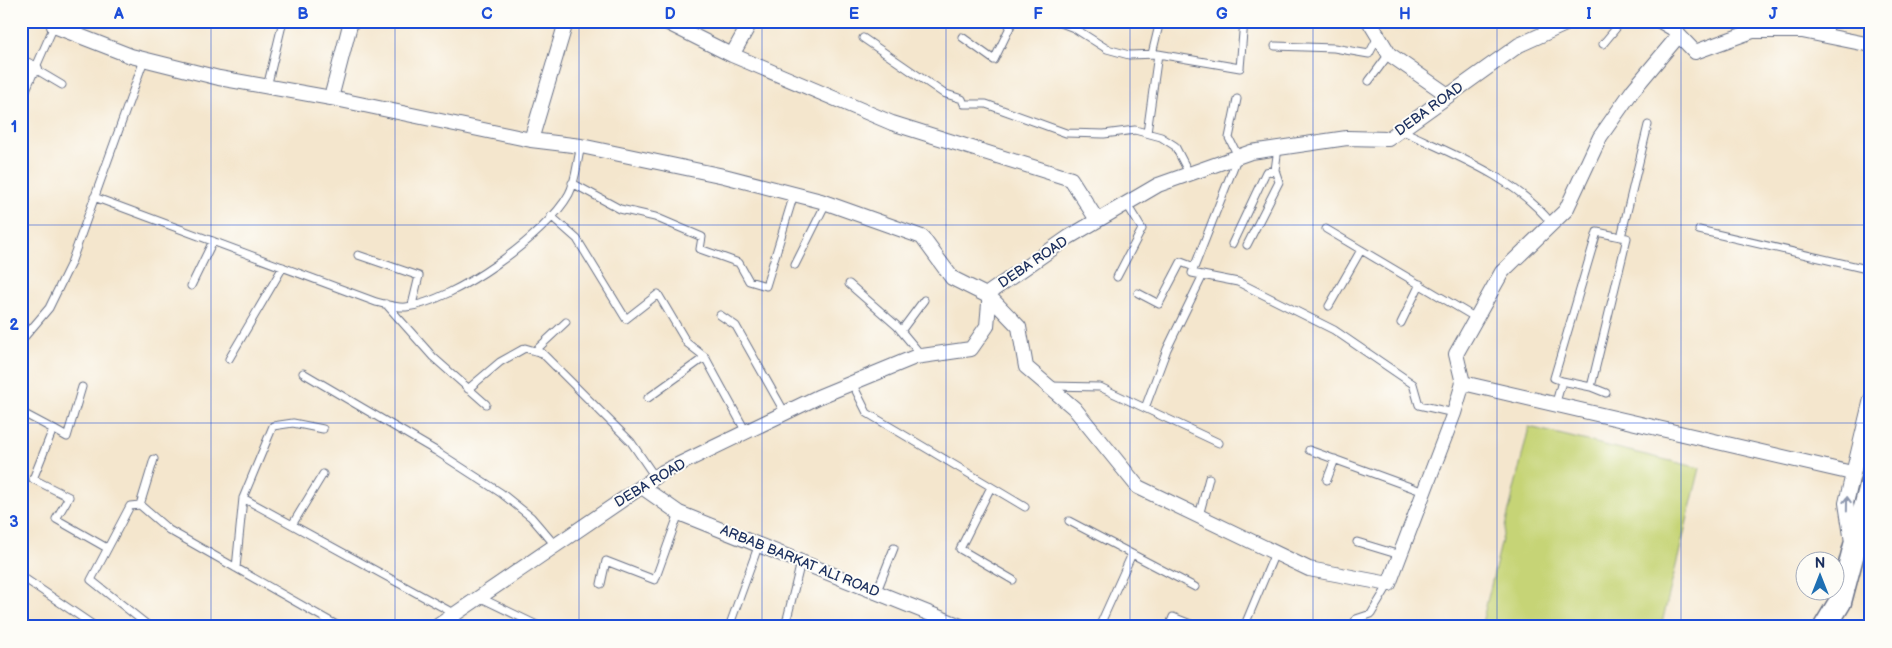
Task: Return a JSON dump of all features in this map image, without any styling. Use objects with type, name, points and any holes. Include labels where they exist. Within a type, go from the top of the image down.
[{"type":"main road","points":[[1824,627],[1840,602],[1853,552],[1863,486]]},
{"type":"main road","points":[[1840,602],[1842,627]]},
{"type":"street","points":[[330,98],[351,21]]},
{"type":"street","points":[[664,21],[732,55],[892,123],[1071,179],[1097,220]]},
{"type":"street","points":[[732,55],[751,21]]},
{"type":"street","points":[[1369,21],[1389,54],[1448,95]]},
{"type":"street","name":"DEBA ROAD","points":[[436,627],[655,477],[785,413],[852,383],[922,356],[971,349],[987,326],[990,292],[1097,220],[1158,184],[1251,152],[1347,138],[1388,139],[1519,45],[1572,21]]},
{"type":"street","points":[[1660,21],[1672,28],[1695,52],[1745,27],[1753,30],[1802,30],[1871,45]]},
{"type":"street","points":[[54,26],[144,60],[219,78],[330,98],[531,140],[581,146],[724,176],[826,203],[922,238],[952,278],[990,297],[1019,327],[1026,367],[1074,408],[1138,487],[1310,569],[1389,584],[1454,413],[1463,383],[1456,354],[1502,272],[1566,210],[1600,137],[1633,90],[1679,35]]},
{"type":"street","points":[[531,140],[564,29]]},
{"type":"street","points":[[21,63],[35,69]]},
{"type":"street","points":[[1463,383],[1863,486]]},
{"type":"street","points":[[1853,552],[1846,503],[1863,486],[1871,399]]},
{"type":"street","name":"ARBAB BARKAT ALI ROAD","points":[[642,487],[679,513],[802,560],[957,626]]},
{"type":"street","points":[[1853,552],[1871,523]]},
{"type":"lane","points":[[267,87],[283,21]]},
{"type":"lane","points":[[962,37],[994,60],[1013,21]]},
{"type":"lane","points":[[1056,21],[1074,25],[1107,49],[1129,55],[1155,54],[1240,68],[1244,21]]},
{"type":"lane","points":[[1147,133],[1160,21]]},
{"type":"lane","points":[[1603,44],[1622,21]]},
{"type":"lane","points":[[1828,36],[1831,21]]},
{"type":"lane","points":[[21,101],[54,26]]},
{"type":"lane","points":[[1275,46],[1334,48],[1369,54],[1378,37]]},
{"type":"lane","points":[[862,38],[943,93],[962,98],[964,104],[986,104],[1066,133],[1104,134],[1135,130],[1161,137],[1175,146],[1189,173]]},
{"type":"lane","points":[[1369,81],[1389,54]]},
{"type":"lane","points":[[21,342],[49,308],[71,263],[144,60]]},
{"type":"lane","points":[[35,69],[62,85]]},
{"type":"lane","points":[[1237,99],[1228,138],[1238,156],[1192,273],[1238,282],[1334,330],[1413,384],[1419,405],[1454,413]]},
{"type":"lane","points":[[1621,237],[1648,125]]},
{"type":"lane","points":[[1401,130],[1494,175],[1539,207],[1552,224]]},
{"type":"lane","points":[[94,197],[376,302],[406,307],[452,292],[506,258],[536,235],[569,194],[581,146]]},
{"type":"lane","points":[[1247,245],[1278,182],[1275,170],[1278,148]]},
{"type":"lane","points":[[1232,244],[1266,172],[1275,170]]},
{"type":"lane","points":[[572,183],[620,208],[655,217],[702,237],[700,249],[739,263],[749,281],[766,286],[794,194]]},
{"type":"lane","points":[[795,265],[826,203]]},
{"type":"lane","points":[[1117,277],[1142,229],[1126,203]]},
{"type":"lane","points":[[551,216],[577,239],[626,318],[658,294],[687,343],[705,357],[746,432]]},
{"type":"lane","points":[[1326,229],[1476,318]]},
{"type":"lane","points":[[1699,230],[1871,270]]},
{"type":"lane","points":[[1591,387],[1627,238],[1597,232],[1554,378],[1591,387],[1606,393]]},
{"type":"lane","points":[[191,286],[214,241]]},
{"type":"lane","points":[[1330,306],[1361,250]]},
{"type":"lane","points":[[358,255],[419,276],[412,305]]},
{"type":"lane","points":[[1138,293],[1159,304],[1181,262],[1194,267]]},
{"type":"lane","points":[[229,359],[283,267]]},
{"type":"lane","points":[[1145,408],[1167,349],[1203,275]]},
{"type":"lane","points":[[849,284],[900,331],[922,356]]},
{"type":"lane","points":[[1401,323],[1420,284]]},
{"type":"lane","points":[[900,331],[924,300]]},
{"type":"lane","points":[[386,304],[433,357],[486,404]]},
{"type":"lane","points":[[720,315],[736,326],[785,413]]},
{"type":"lane","points":[[535,351],[566,322]]},
{"type":"lane","points":[[468,389],[500,362],[525,348],[542,353],[631,442],[655,477]]},
{"type":"lane","points":[[648,398],[705,357]]},
{"type":"lane","points":[[303,374],[436,451],[502,493],[531,517],[555,545]]},
{"type":"lane","points":[[1555,406],[1562,381]]},
{"type":"lane","points":[[852,383],[867,412],[1025,508]]},
{"type":"lane","points":[[1048,386],[1100,387],[1219,443]]},
{"type":"lane","points":[[21,412],[67,437],[82,387]]},
{"type":"lane","points":[[236,568],[243,498],[273,426],[293,423],[323,429]]},
{"type":"lane","points":[[53,429],[33,479],[68,497],[56,519],[107,548]]},
{"type":"lane","points":[[1310,450],[1424,492]]},
{"type":"lane","points":[[1327,480],[1335,459]]},
{"type":"lane","points":[[140,505],[154,460]]},
{"type":"lane","points":[[292,525],[323,474]]},
{"type":"lane","points":[[1199,516],[1209,478]]},
{"type":"lane","points":[[991,487],[960,549],[1013,580]]},
{"type":"lane","points":[[243,498],[455,614]]},
{"type":"lane","points":[[150,627],[91,580],[130,506],[140,505],[169,530],[340,627]]},
{"type":"lane","points":[[601,584],[606,561],[656,580],[679,513]]},
{"type":"lane","points":[[1069,521],[1195,587]]},
{"type":"lane","points":[[1357,542],[1400,555]]},
{"type":"lane","points":[[729,627],[759,544]]},
{"type":"lane","points":[[877,591],[894,548]]},
{"type":"lane","points":[[1244,627],[1275,553]]},
{"type":"lane","points":[[1099,627],[1132,554]]},
{"type":"lane","points":[[785,627],[802,560]]},
{"type":"lane","points":[[21,576],[96,627]]},
{"type":"lane","points":[[1352,627],[1356,619],[1371,614],[1389,584]]},
{"type":"lane","points":[[479,598],[541,627]]},
{"type":"lane","points":[[1169,627],[1173,617],[1198,627]]},
{"type":"green space","points":[[1529,427],[1700,468],[1661,627],[1481,627]]}]
